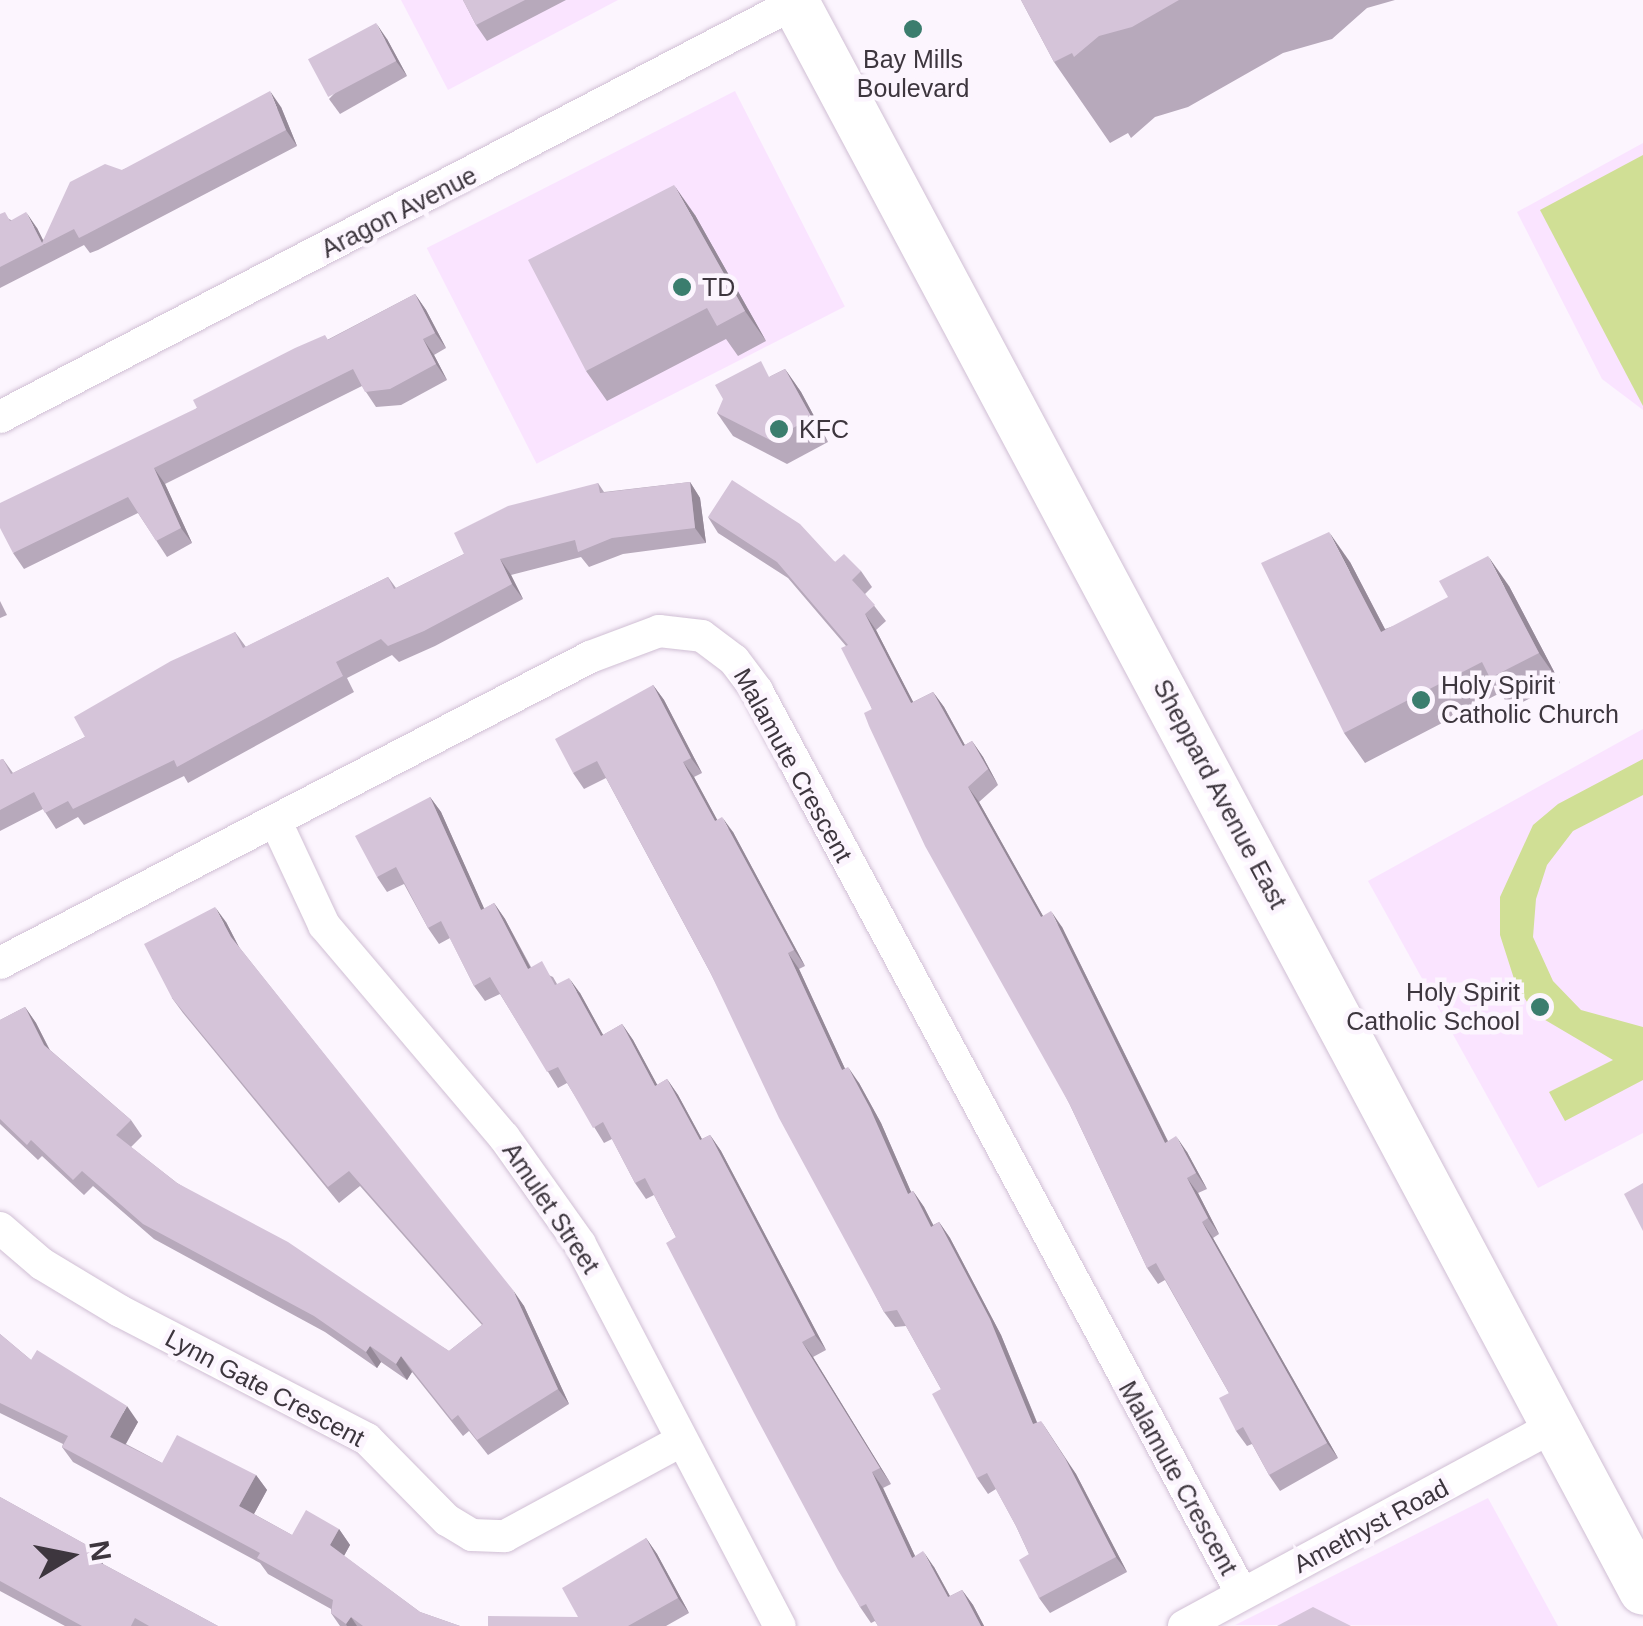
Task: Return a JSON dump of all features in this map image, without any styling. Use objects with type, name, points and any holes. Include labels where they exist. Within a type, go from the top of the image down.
[{"type":"main road","name":"Sheppard Avenue East","points":[[795,2],[1558,1424],[1643,1590]]},
{"type":"street","name":"Aragon Avenue","points":[[0,417],[795,2]]},
{"type":"street","name":"Malamute Crescent","points":[[0,963],[590,657],[659,630],[702,636],[734,660],[1242,1594]]},
{"type":"street","name":"Amulet Street","points":[[276,822],[324,925],[504,1137],[580,1244],[780,1626]]},
{"type":"street","name":"Lynn Gate Crescent","points":[[0,1228],[42,1264],[120,1311],[367,1439],[447,1520],[472,1535],[505,1536],[682,1441]]},
{"type":"street","name":"Amethyst Road","points":[[1184,1626],[1558,1424]]},
{"type":"shaded area","points":[[401,0],[618,0],[448,90]]},
{"type":"shaded area","points":[[735,91],[845,307],[537,464],[427,248]]},
{"type":"shaded area","points":[[1643,143],[1643,410],[1602,379],[1517,212]]},
{"type":"shaded area","name":"Holy Spirit Catholic School","points":[[1643,729],[1643,1133],[1538,1188],[1368,881]]},
{"type":"shaded area","points":[[1488,1498],[1558,1626],[1235,1625]]},
{"type":"green space","points":[[1643,155],[1643,406],[1540,210]]},
{"type":"green space","points":[[1643,759],[1643,795],[1573,831],[1547,865],[1536,899],[1533,937],[1553,981],[1581,1010],[1643,1027],[1643,1080],[1565,1121],[1549,1092],[1613,1060],[1535,1014],[1516,985],[1500,935],[1500,897],[1533,825],[1558,804]]},
{"type":"building","points":[[463,0],[525,0],[476,25]]},
{"type":"building","points":[[1021,0],[1179,0],[1132,27],[1099,36],[1074,57],[1072,53],[1054,62]]},
{"type":"building","points":[[376,23],[396,61],[328,97],[308,59]]},
{"type":"building","points":[[270,91],[286,130],[79,238],[74,229],[0,267],[0,214],[5,212],[10,221],[26,212],[42,243],[70,182],[105,164],[122,170]]},
{"type":"building","points":[[674,185],[745,311],[717,326],[707,308],[586,371],[528,260]]},
{"type":"building","points":[[415,294],[435,333],[423,339],[436,364],[390,389],[365,392],[353,369],[154,468],[181,528],[156,541],[128,497],[13,553],[0,528],[0,503],[197,408],[193,400],[295,348],[325,335],[328,340]]},
{"type":"building","points":[[761,361],[769,377],[785,369],[812,418],[770,440],[717,413],[723,399],[715,385]]},
{"type":"building","points":[[732,480],[800,524],[835,562],[844,554],[861,571],[852,580],[875,605],[865,614],[911,703],[933,692],[963,746],[972,741],[988,769],[968,787],[1041,917],[1051,911],[1165,1143],[1176,1136],[1196,1173],[1187,1178],[1208,1218],[1202,1222],[1327,1443],[1269,1475],[1243,1427],[1236,1431],[1219,1398],[1229,1393],[1156,1263],[1147,1268],[1070,1105],[925,846],[864,713],[872,709],[841,648],[848,645],[777,562],[708,517]]},
{"type":"building","points":[[690,482],[695,528],[612,538],[578,552],[575,540],[500,559],[512,584],[424,631],[388,646],[381,639],[336,662],[343,676],[177,767],[174,760],[73,809],[68,801],[45,813],[34,792],[0,810],[0,760],[11,774],[85,737],[74,717],[171,661],[235,632],[243,648],[388,577],[394,589],[464,554],[454,533],[508,506],[598,483],[600,493]]},
{"type":"building","points":[[1329,532],[1381,632],[1448,597],[1439,581],[1488,556],[1539,653],[1490,678],[1482,662],[1344,733],[1261,563]]},
{"type":"building","points":[[653,685],[691,758],[683,762],[715,821],[722,817],[794,950],[788,953],[842,1070],[848,1067],[870,1108],[908,1194],[913,1191],[931,1227],[939,1222],[990,1319],[1033,1424],[1041,1421],[1065,1458],[1116,1557],[1039,1598],[1019,1560],[1029,1554],[1016,1526],[987,1473],[977,1478],[932,1394],[941,1389],[897,1310],[884,1312],[779,1118],[710,972],[597,761],[573,773],[555,739]]},
{"type":"building","points":[[430,797],[481,910],[494,903],[528,969],[542,961],[555,985],[569,978],[601,1036],[622,1024],[655,1086],[667,1079],[700,1140],[710,1135],[815,1335],[802,1342],[880,1468],[872,1472],[912,1558],[923,1551],[948,1597],[962,1590],[981,1626],[878,1626],[866,1604],[860,1607],[666,1243],[676,1237],[645,1178],[635,1183],[603,1122],[593,1128],[558,1067],[547,1072],[490,977],[474,986],[441,921],[428,928],[396,867],[377,877],[355,836]]},
{"type":"building","points":[[215,907],[231,937],[513,1290],[558,1389],[477,1440],[458,1415],[452,1420],[401,1356],[396,1364],[370,1346],[366,1352],[314,1316],[143,1224],[82,1171],[73,1180],[31,1140],[27,1145],[0,1119],[0,1020],[25,1007],[44,1045],[131,1120],[116,1135],[177,1183],[288,1242],[449,1351],[483,1324],[349,1171],[328,1187],[172,998],[144,944]]},
{"type":"building","points":[[1643,1183],[1643,1231],[1624,1194]]},
{"type":"building","points":[[0,1334],[31,1360],[37,1350],[127,1406],[110,1437],[162,1463],[177,1435],[256,1475],[239,1506],[292,1535],[306,1510],[339,1529],[330,1545],[420,1612],[460,1626],[363,1626],[351,1617],[346,1624],[331,1613],[333,1600],[257,1558],[260,1553],[62,1447],[68,1436],[0,1403]]},
{"type":"building","points":[[0,1497],[92,1548],[88,1556],[218,1626],[149,1626],[135,1618],[131,1626],[82,1626],[0,1581]]},
{"type":"building","points":[[646,1538],[678,1598],[628,1626],[488,1626],[488,1616],[578,1617],[562,1588]]},
{"type":"building","points":[[1313,1607],[1351,1626],[1277,1626]]},
{"type":"place","name":"Bay Mills Boulevard","points":[[913,29]]},
{"type":"place","name":"TD","points":[[682,287]]},
{"type":"place","name":"KFC","points":[[779,429]]},
{"type":"place","name":"Holy Spirit Catholic Church","points":[[1421,700]]},
{"type":"place","name":"Holy Spirit Catholic School","points":[[1540,1007]]}]
